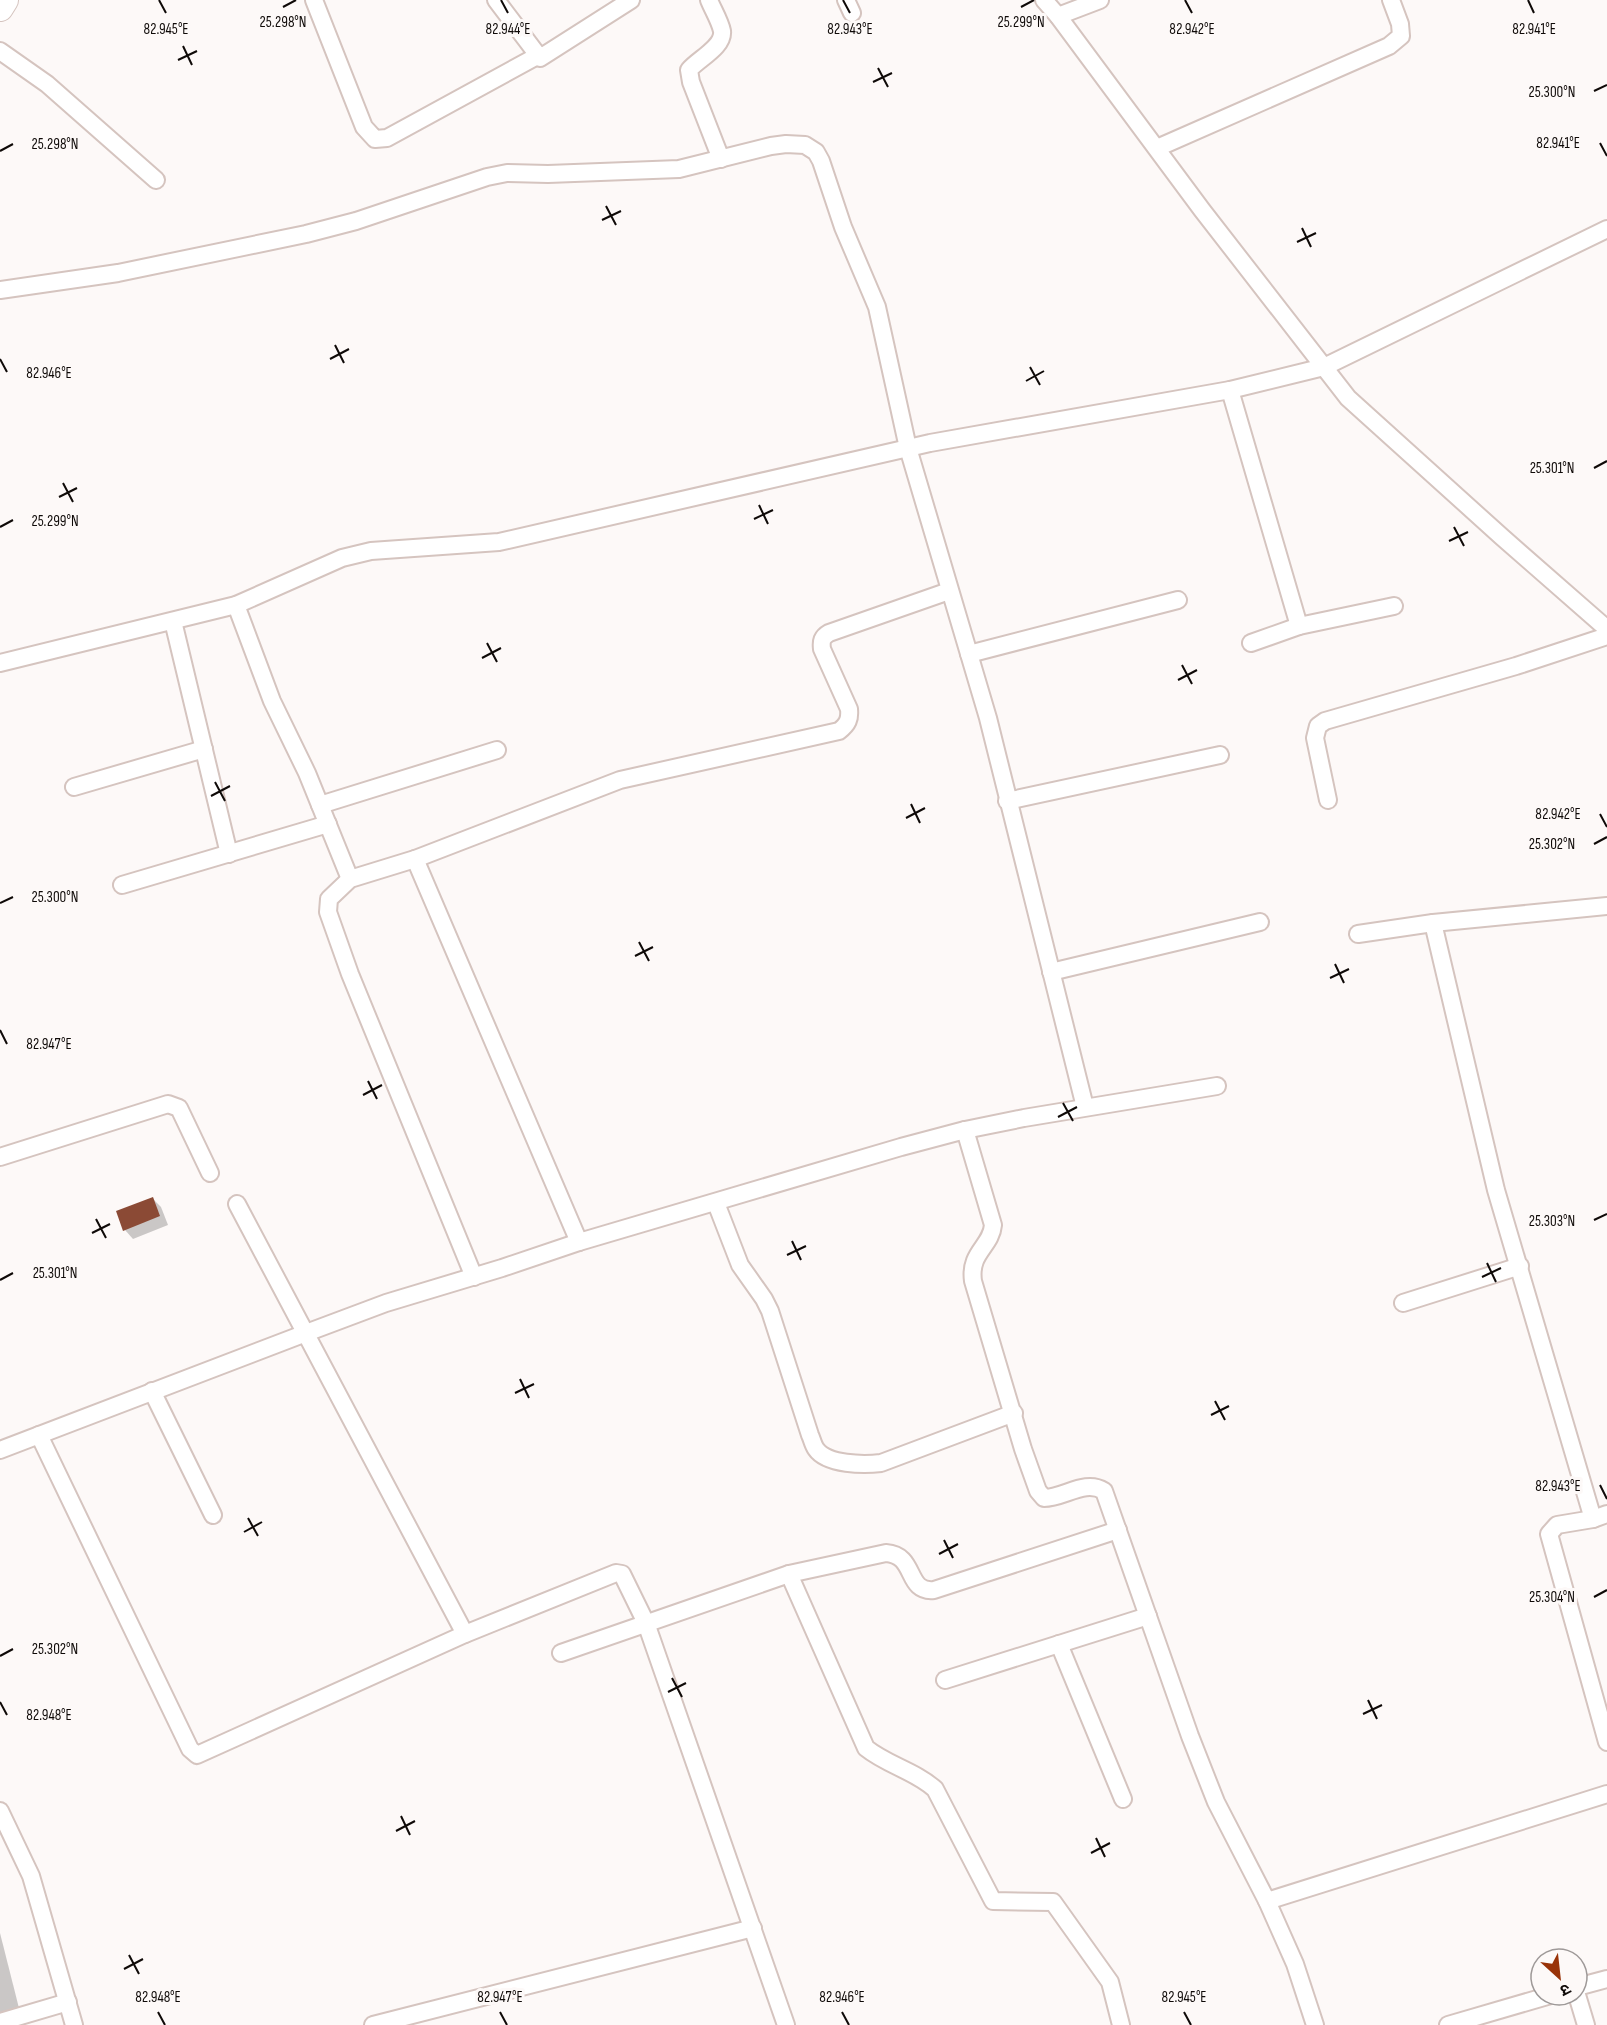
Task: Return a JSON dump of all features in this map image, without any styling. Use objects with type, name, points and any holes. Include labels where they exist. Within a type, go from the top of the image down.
[{"type":"main road","points":[[0,8],[5,0]]},
{"type":"street","points":[[314,0],[364,127],[375,139],[387,138],[539,55]]},
{"type":"street","points":[[496,0],[540,58],[631,0]]},
{"type":"street","points":[[710,0],[722,32],[721,40],[689,70],[691,82],[721,159]]},
{"type":"street","points":[[1044,0],[1202,210],[1348,398],[1607,628]]},
{"type":"street","points":[[1058,16],[1100,0]]},
{"type":"street","points":[[1157,148],[1389,46],[1401,36],[1400,24],[1391,0]]},
{"type":"street","points":[[0,51],[47,84],[156,180]]},
{"type":"street","points":[[0,290],[118,273],[306,234],[356,221],[487,177],[507,173],[548,174],[679,169],[786,144],[805,145],[816,152],[843,227],[877,307],[908,448],[988,718],[1085,1107]]},
{"type":"street","points":[[0,663],[236,605],[342,558],[371,551],[499,542],[908,448],[1230,390],[1324,367],[1607,229]]},
{"type":"street","points":[[1230,390],[1299,626]]},
{"type":"street","points":[[474,1277],[350,974],[328,912],[329,899],[350,879],[416,859],[620,780],[839,730],[847,725],[850,718],[849,709],[822,649],[823,636],[949,591]]},
{"type":"street","points":[[969,654],[1178,600]]},
{"type":"street","points":[[236,605],[272,701],[307,773],[350,879]]},
{"type":"street","points":[[1251,643],[1299,626],[1394,606]]},
{"type":"street","points":[[173,621],[229,854]]},
{"type":"street","points":[[1328,800],[1315,738],[1318,726],[1325,721],[1516,666],[1607,636]]},
{"type":"street","points":[[74,787],[204,749]]},
{"type":"street","points":[[320,805],[497,750]]},
{"type":"street","points":[[1007,801],[1220,755]]},
{"type":"street","points":[[122,885],[328,824]]},
{"type":"street","points":[[416,859],[579,1242]]},
{"type":"street","points":[[1358,934],[1433,923],[1607,906]]},
{"type":"street","points":[[1051,972],[1260,922]]},
{"type":"street","points":[[1433,923],[1496,1190],[1600,1517],[1557,1525],[1549,1534],[1607,1742]]},
{"type":"street","points":[[0,1450],[306,1332],[579,1242],[965,1130],[1085,1107],[1217,1086]]},
{"type":"street","points":[[0,1157],[168,1104],[179,1108],[210,1173]]},
{"type":"street","points":[[965,1130],[993,1225],[993,1231],[975,1258],[972,1269],[973,1281],[1023,1449],[1038,1491],[1044,1498],[1051,1498],[1089,1486],[1098,1487],[1104,1491],[1190,1736],[1216,1803],[1267,1901],[1295,1964],[1315,2025]]},
{"type":"street","points":[[716,1203],[740,1265],[770,1311],[810,1435],[817,1450],[828,1458],[864,1466],[881,1463],[1014,1413]]},
{"type":"street","points":[[237,1204],[465,1634]]},
{"type":"street","points":[[1403,1303],[1520,1266]]},
{"type":"street","points":[[152,1391],[213,1515]]},
{"type":"street","points":[[39,1435],[194,1754],[202,1753],[465,1634],[616,1573],[622,1574],[646,1623],[786,2025]]},
{"type":"street","points":[[561,1653],[789,1574],[886,1553],[896,1554],[905,1562],[920,1587],[926,1591],[934,1590],[1118,1530]]},
{"type":"street","points":[[789,1574],[866,1748],[878,1758],[923,1779],[935,1789],[993,1901],[1053,1902],[1110,1982],[1121,2025]]},
{"type":"street","points":[[945,1680],[1148,1616]]},
{"type":"street","points":[[1059,1644],[1123,1799]]},
{"type":"street","points":[[1267,1901],[1607,1794]]},
{"type":"street","points":[[0,1811],[31,1876],[74,2025]]},
{"type":"street","points":[[373,2025],[753,1928]]},
{"type":"street","points":[[1589,1984],[1607,1979]]},
{"type":"street","points":[[0,2022],[68,2002]]},
{"type":"street","points":[[1448,2025],[1498,2018],[1529,2005]]},
{"type":"street","points":[[1580,2007],[1586,2025]]},
{"type":"building","points":[[153,1197],[160,1216],[123,1231],[116,1211]]}]
